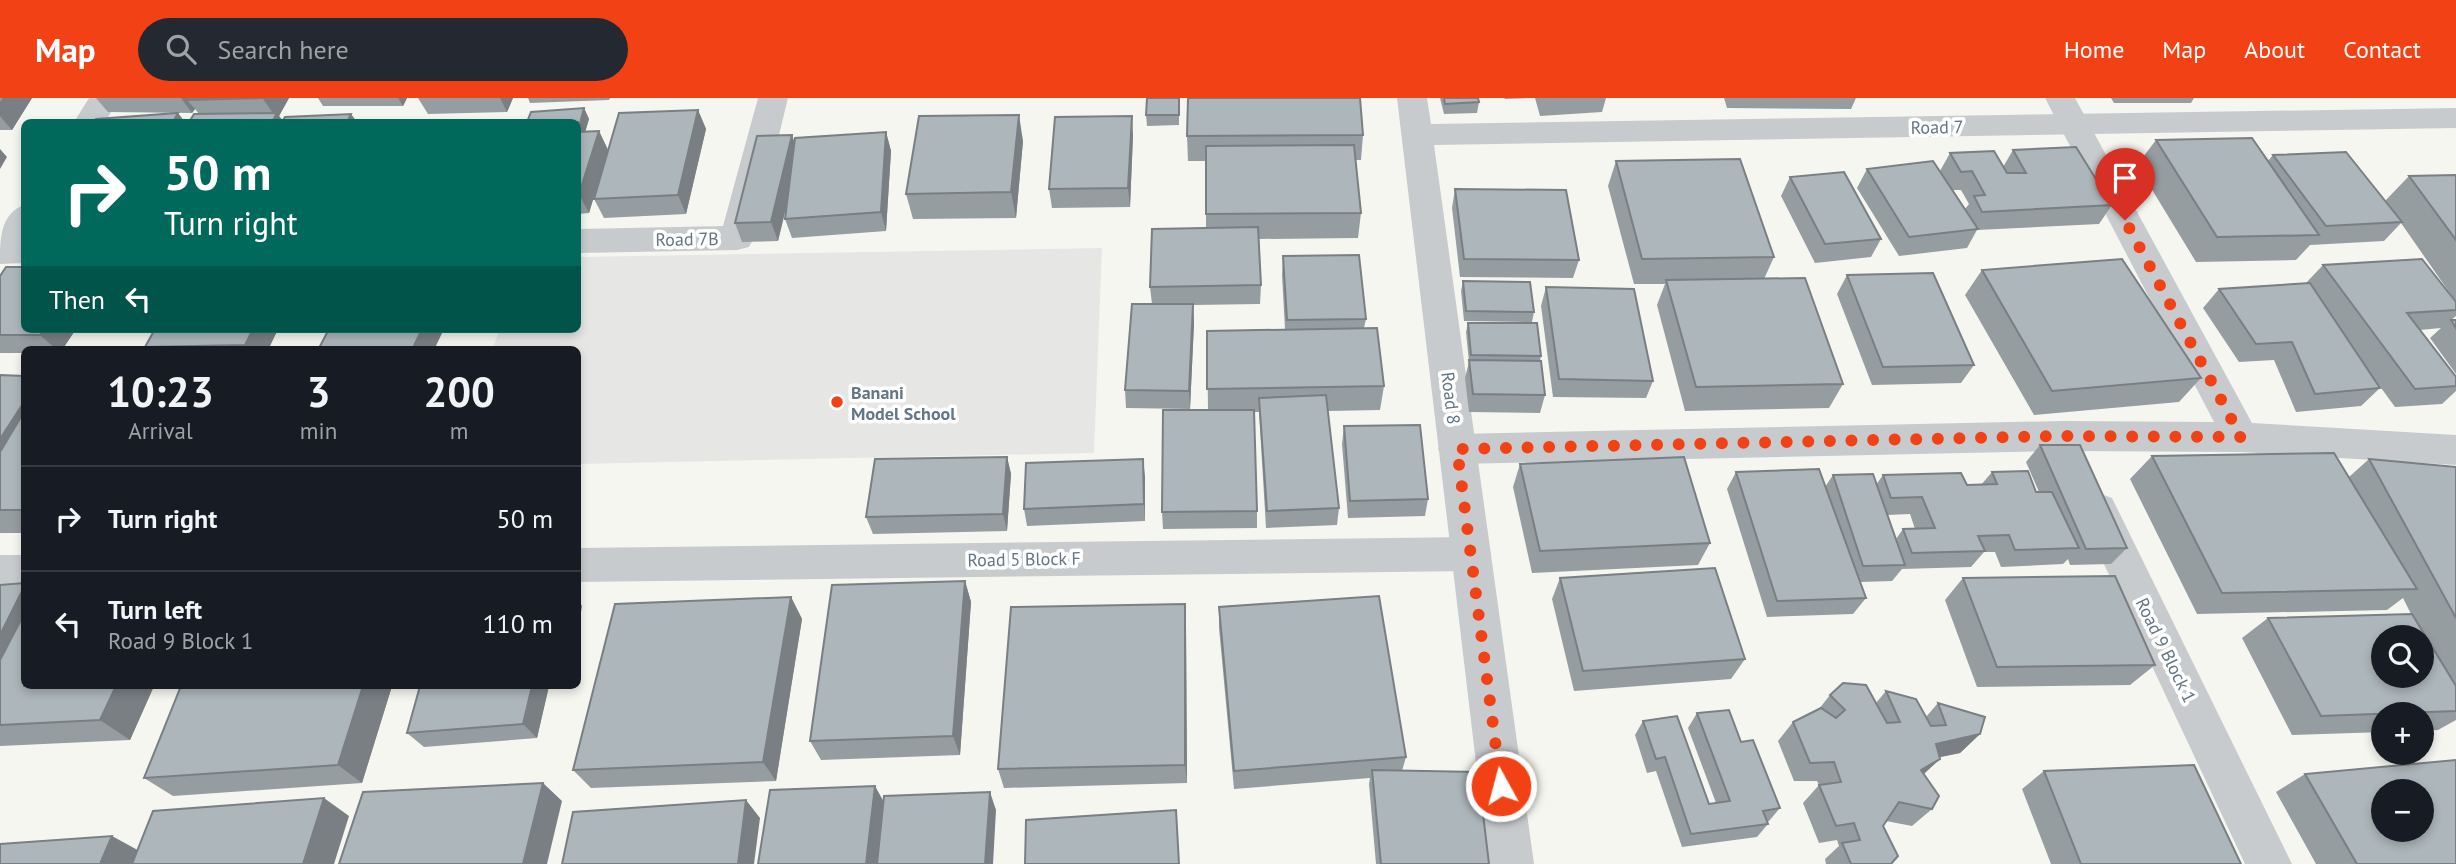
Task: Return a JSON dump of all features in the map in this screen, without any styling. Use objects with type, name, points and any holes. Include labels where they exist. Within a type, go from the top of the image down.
[{"type":"street","points":[[91,119],[105,98]]},
{"type":"street","name":"Road 7B","points":[[581,241],[737,238],[773,98]]},
{"type":"street","name":"Road 8","points":[[1412,98],[1511,864]]},
{"type":"street","points":[[2067,111],[2241,437]]},
{"type":"street","name":"Road 7","points":[[1417,135],[2067,111],[2456,118]]},
{"type":"street","points":[[21,222],[1,252],[21,251]]},
{"type":"street","points":[[1457,449],[2063,436],[2241,437],[2456,450]]},
{"type":"street","name":"Road 9 Block 1","points":[[2063,436],[2269,864]]},
{"type":"street","name":"Road 5 Block F","points":[[581,565],[1471,554]]},
{"type":"street","points":[[0,572],[21,572]]},
{"type":"shaded area","name":"Banani Model School","points":[[1102,248],[1094,453],[581,464],[581,346],[494,346],[498,333],[581,333],[581,257]]},
{"type":"building","points":[[188,98],[264,98],[187,100]]},
{"type":"building","points":[[1147,98],[1179,98],[1179,115],[1146,115]]},
{"type":"building","points":[[1188,98],[1360,98],[1363,135],[1187,136]]},
{"type":"building","points":[[1444,98],[1478,98],[1479,102],[1445,104]]},
{"type":"building","points":[[584,108],[581,120],[528,119],[531,112]]},
{"type":"building","points":[[698,110],[678,195],[594,199],[619,113]]},
{"type":"building","points":[[178,113],[175,119],[96,119]]},
{"type":"building","points":[[277,113],[274,119],[191,119],[194,114]]},
{"type":"building","points":[[351,114],[348,119],[284,119]]},
{"type":"building","points":[[1019,115],[1011,192],[906,194],[919,116]]},
{"type":"building","points":[[1132,116],[1128,188],[1049,189],[1055,117]]},
{"type":"building","points":[[599,131],[581,188],[581,132]]},
{"type":"building","points":[[886,132],[881,212],[785,219],[795,138]]},
{"type":"building","points":[[792,135],[771,222],[735,223],[757,136]]},
{"type":"building","points":[[2252,138],[2319,235],[2217,237],[2156,140]]},
{"type":"building","points":[[1354,145],[1361,213],[1206,214],[1206,146]]},
{"type":"building","points":[[2076,147],[2112,205],[1982,212],[1974,196],[1985,195],[1972,171],[1961,172],[1950,153],[1994,151],[2007,173],[2026,173],[2013,150]]},
{"type":"building","points":[[2346,152],[2402,222],[2326,226],[2273,155]]},
{"type":"building","points":[[1740,159],[1774,257],[1642,259],[1616,161]]},
{"type":"building","points":[[1933,161],[1978,229],[1909,237],[1867,169]]},
{"type":"building","points":[[1844,172],[1881,239],[1825,244],[1790,177]]},
{"type":"building","points":[[2456,175],[2456,240],[2409,176]]},
{"type":"building","points":[[1455,189],[1566,190],[1579,260],[1464,259]]},
{"type":"building","points":[[1258,227],[1261,285],[1150,287],[1152,229]]},
{"type":"building","points":[[1359,255],[1366,319],[1287,320],[1283,256]]},
{"type":"building","points":[[2122,259],[2201,378],[2052,391],[1982,270]]},
{"type":"building","points":[[2422,259],[2456,302],[2456,310],[2407,313],[2456,377],[2456,386],[2415,389],[2323,265]]},
{"type":"building","points":[[6,267],[21,267],[21,333],[42,333],[40,335],[0,335],[0,276]]},
{"type":"building","points":[[1933,273],[1974,365],[1883,367],[1847,275]]},
{"type":"building","points":[[1805,278],[1843,384],[1696,387],[1666,280]]},
{"type":"building","points":[[1463,281],[1530,282],[1534,312],[1466,311]]},
{"type":"building","points":[[2310,283],[2380,388],[2315,394],[2292,342],[2256,344],[2219,289]]},
{"type":"building","points":[[1546,287],[1634,289],[1653,381],[1559,379]]},
{"type":"building","points":[[1132,304],[1193,304],[1189,391],[1125,390]]},
{"type":"building","points":[[1468,323],[1537,323],[1541,356],[1471,355]]},
{"type":"building","points":[[1377,328],[1384,386],[1207,389],[1207,331]]},
{"type":"building","points":[[153,333],[251,333],[245,345],[146,346]]},
{"type":"building","points":[[327,333],[420,333],[414,346],[320,346]]},
{"type":"building","points":[[1469,360],[1541,361],[1545,395],[1473,394]]},
{"type":"building","points":[[0,375],[21,376],[21,407],[0,439]]},
{"type":"building","points":[[1326,395],[1339,508],[1267,511],[1259,398]]},
{"type":"building","points":[[1163,410],[1254,410],[1257,511],[1162,512]]},
{"type":"building","points":[[21,417],[21,510],[0,510],[0,452]]},
{"type":"building","points":[[1420,425],[1428,499],[1350,501],[1344,426]]},
{"type":"building","points":[[2040,445],[2080,445],[2127,548],[2086,549]]},
{"type":"building","points":[[2334,453],[2417,589],[2222,593],[2152,456]]},
{"type":"building","points":[[1007,457],[1003,514],[866,517],[875,459]]},
{"type":"building","points":[[1684,457],[1710,543],[1540,551],[1520,464]]},
{"type":"building","points":[[1143,459],[1144,504],[1024,509],[1026,463]]},
{"type":"building","points":[[2369,459],[2456,467],[2456,618]]},
{"type":"building","points":[[1819,469],[1866,598],[1777,601],[1736,472]]},
{"type":"building","points":[[2028,471],[2036,492],[2052,492],[2079,548],[2015,550],[2009,535],[1978,536],[1985,551],[1912,553],[1903,529],[1935,528],[1922,497],[1891,498],[1883,475],[1961,473],[1967,485],[1997,484],[1992,472]]},
{"type":"building","points":[[1873,474],[1905,565],[1863,566],[1833,475]]},
{"type":"building","points":[[1715,568],[1745,659],[1583,671],[1560,578]]},
{"type":"building","points":[[2115,576],[2155,665],[1997,667],[1963,578]]},
{"type":"building","points":[[965,581],[953,736],[810,741],[832,585]]},
{"type":"building","points":[[21,583],[21,593],[0,635],[0,585]]},
{"type":"building","points":[[1379,596],[1406,757],[1234,771],[1219,607]]},
{"type":"building","points":[[791,597],[763,762],[573,770],[615,604]]},
{"type":"building","points":[[1185,604],[1185,765],[998,769],[1011,607]]},
{"type":"building","points":[[2412,614],[2419,625],[2371,625],[2371,688],[2434,688],[2434,650],[2456,686],[2456,711],[2434,712],[2434,702],[2371,702],[2371,714],[2321,716],[2268,618]]},
{"type":"building","points":[[21,620],[21,689],[115,689],[100,720],[0,725],[0,660]]},
{"type":"building","points":[[1843,683],[1866,685],[1887,723],[1900,722],[1886,691],[1916,699],[1931,726],[1946,725],[1938,703],[1985,717],[1980,734],[1936,744],[1940,759],[1921,770],[1939,796],[1932,809],[1899,802],[1883,826],[1898,856],[1891,864],[1851,864],[1842,843],[1860,840],[1854,823],[1836,826],[1819,785],[1841,782],[1834,762],[1810,763],[1793,722],[1821,708],[1836,718],[1845,710],[1830,695]]},
{"type":"building","points":[[180,689],[362,689],[338,765],[144,778]]},
{"type":"building","points":[[419,689],[531,689],[523,724],[407,733]]},
{"type":"building","points":[[1729,710],[1741,742],[1753,740],[1780,808],[1763,811],[1768,824],[1691,834],[1665,757],[1656,759],[1643,721],[1677,716],[1709,804],[1730,801],[1697,713]]},
{"type":"building","points":[[2456,760],[2456,864],[2357,864],[2305,774],[2402,765],[2434,765],[2434,762]]},
{"type":"building","points":[[2194,765],[2241,864],[2081,864],[2044,771]]},
{"type":"building","points":[[1372,770],[1478,772],[1489,864],[1381,864]]},
{"type":"building","points":[[543,783],[523,864],[339,864],[363,792]]},
{"type":"building","points":[[875,786],[866,864],[758,864],[770,790]]},
{"type":"building","points":[[990,792],[985,864],[877,864],[884,796]]},
{"type":"building","points":[[324,798],[303,864],[132,864],[153,811]]},
{"type":"building","points":[[746,800],[738,864],[562,864],[573,812]]},
{"type":"building","points":[[1176,810],[1179,864],[1025,864],[1026,820]]},
{"type":"building","points":[[112,836],[100,864],[0,864],[0,844]]},
{"type":"place","name":"Banani Model School","points":[[837,402]]},
{"type":"route","points":[[1501,786],[1457,449],[2063,436],[2241,437],[2125,220]]}]
